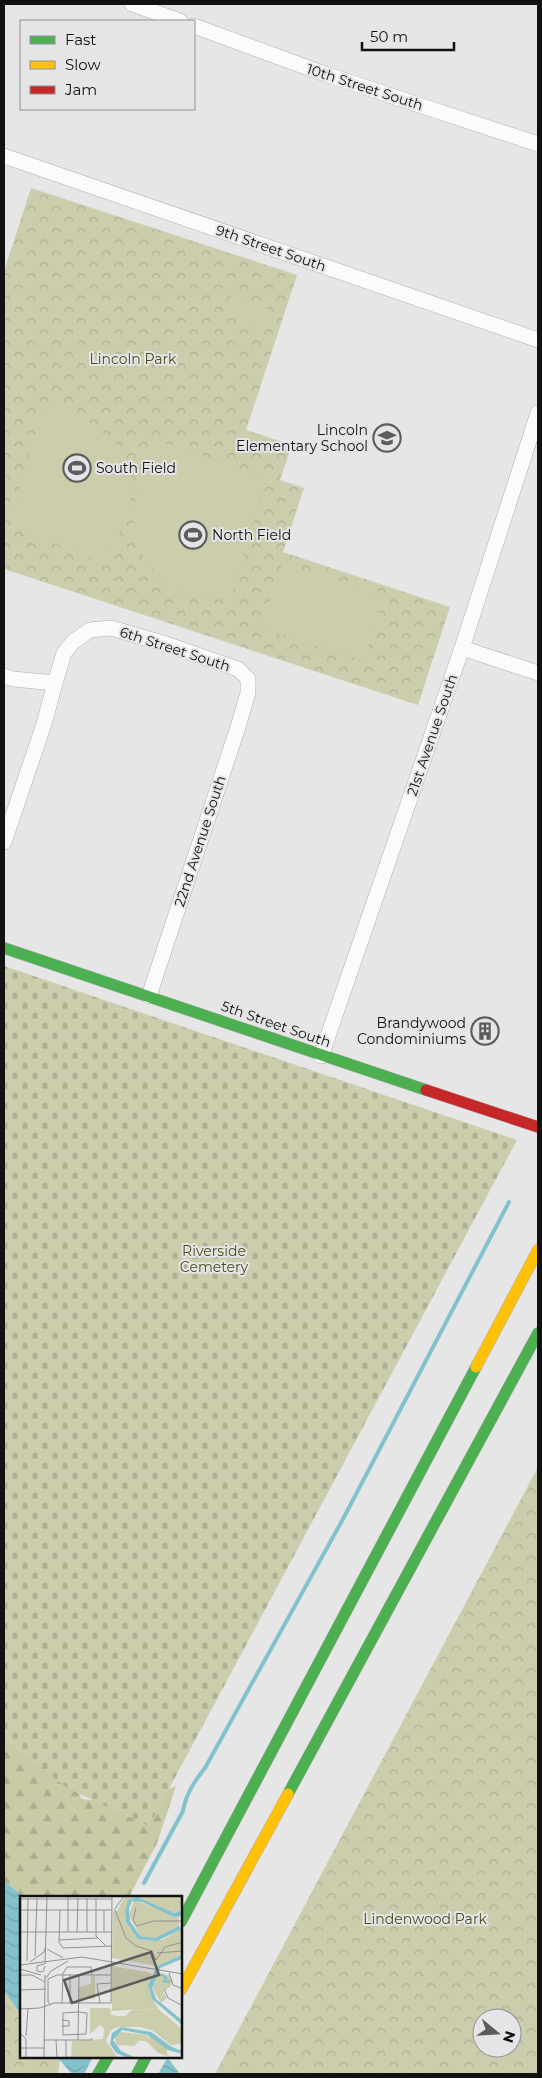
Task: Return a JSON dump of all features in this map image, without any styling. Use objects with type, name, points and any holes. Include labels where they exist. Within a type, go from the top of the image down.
[{"type":"main road","name":"5th Street South","points":[[4,948],[321,1056],[538,1127]]},
{"type":"main road","points":[[182,1920],[538,1250]]},
{"type":"main road","points":[[182,1988],[538,1333]]},
{"type":"main road","points":[[98,2074],[107,2058]]},
{"type":"main road","points":[[137,2074],[145,2058]]},
{"type":"street","points":[[132,4],[177,20]]},
{"type":"street","name":"10th Street South","points":[[195,26],[324,74],[538,144]]},
{"type":"street","name":"9th Street South","points":[[4,156],[538,340]]},
{"type":"street","name":"21st Avenue South","points":[[321,1056],[462,648],[538,413]]},
{"type":"street","name":"6th Street South","points":[[4,842],[44,724],[64,653],[74,641],[90,630],[111,628],[166,644],[238,669],[248,680],[248,685]]},
{"type":"street","points":[[462,648],[538,673]]},
{"type":"street","points":[[4,676],[13,679],[55,683]]},
{"type":"street","name":"22nd Avenue South","points":[[149,996],[238,727],[248,693],[248,685]]},
{"type":"green space","name":"Lincoln Park","points":[[31,188],[297,275],[246,430],[292,445],[280,480],[304,488],[283,552],[450,607],[418,705],[4,569],[4,271]]},
{"type":"green space","points":[[231,295],[268,307],[261,328],[224,316]]},
{"type":"green space","name":"South Field","points":[[44,402],[70,411],[95,426],[124,451],[133,484],[125,524],[100,561],[14,527],[11,517]]},
{"type":"green space","name":"North Field","points":[[151,438],[262,477],[265,484],[231,595],[198,600],[166,586],[141,554],[132,515],[140,474]]},
{"type":"green space","points":[[282,564],[384,597],[364,661],[261,628]]},
{"type":"green space","name":"Riverside Cemetery","points":[[4,966],[517,1140],[149,1826],[67,1788],[4,1739]]},
{"type":"green space","name":"Lindenwood Park","points":[[538,1467],[538,2074],[215,2074]]},
{"type":"green space","points":[[4,1697],[50,1741],[82,1799],[120,1803],[147,1797],[176,1786],[157,1843],[130,1896],[23,1896],[4,1881]]},
{"type":"green space","points":[[4,1991],[20,2013],[20,2058],[58,2058],[60,2060],[58,2074],[4,2074]]},
{"type":"water","points":[[4,1881],[23,1896],[20,1896],[20,2013],[4,1991]]},
{"type":"water","points":[[58,2058],[168,2058],[180,2074],[72,2074]]},
{"type":"pier","points":[[92,2058],[167,2058],[158,2074],[84,2074]]},
{"type":"waterway","points":[[144,1883],[183,1811],[191,1788],[205,1768],[343,1519],[509,1202]]},
{"type":"traffic: fast","points":[[4,948],[426,1090]]},
{"type":"traffic: fast","points":[[288,1794],[538,1333]]},
{"type":"traffic: fast","points":[[182,1920],[476,1367]]},
{"type":"traffic: fast","points":[[98,2074],[107,2058]]},
{"type":"traffic: fast","points":[[137,2074],[145,2058]]},
{"type":"traffic: slow","points":[[476,1367],[538,1250]]},
{"type":"traffic: slow","points":[[182,1988],[288,1794]]},
{"type":"traffic: jam","points":[[426,1090],[538,1127]]},
{"type":"place","name":"Lincoln Elementary School","points":[[387,438]]},
{"type":"place","name":"South Field","points":[[77,468]]},
{"type":"place","name":"North Field","points":[[193,535]]},
{"type":"place","name":"Brandywood Condominiums","points":[[485,1031]]}]
